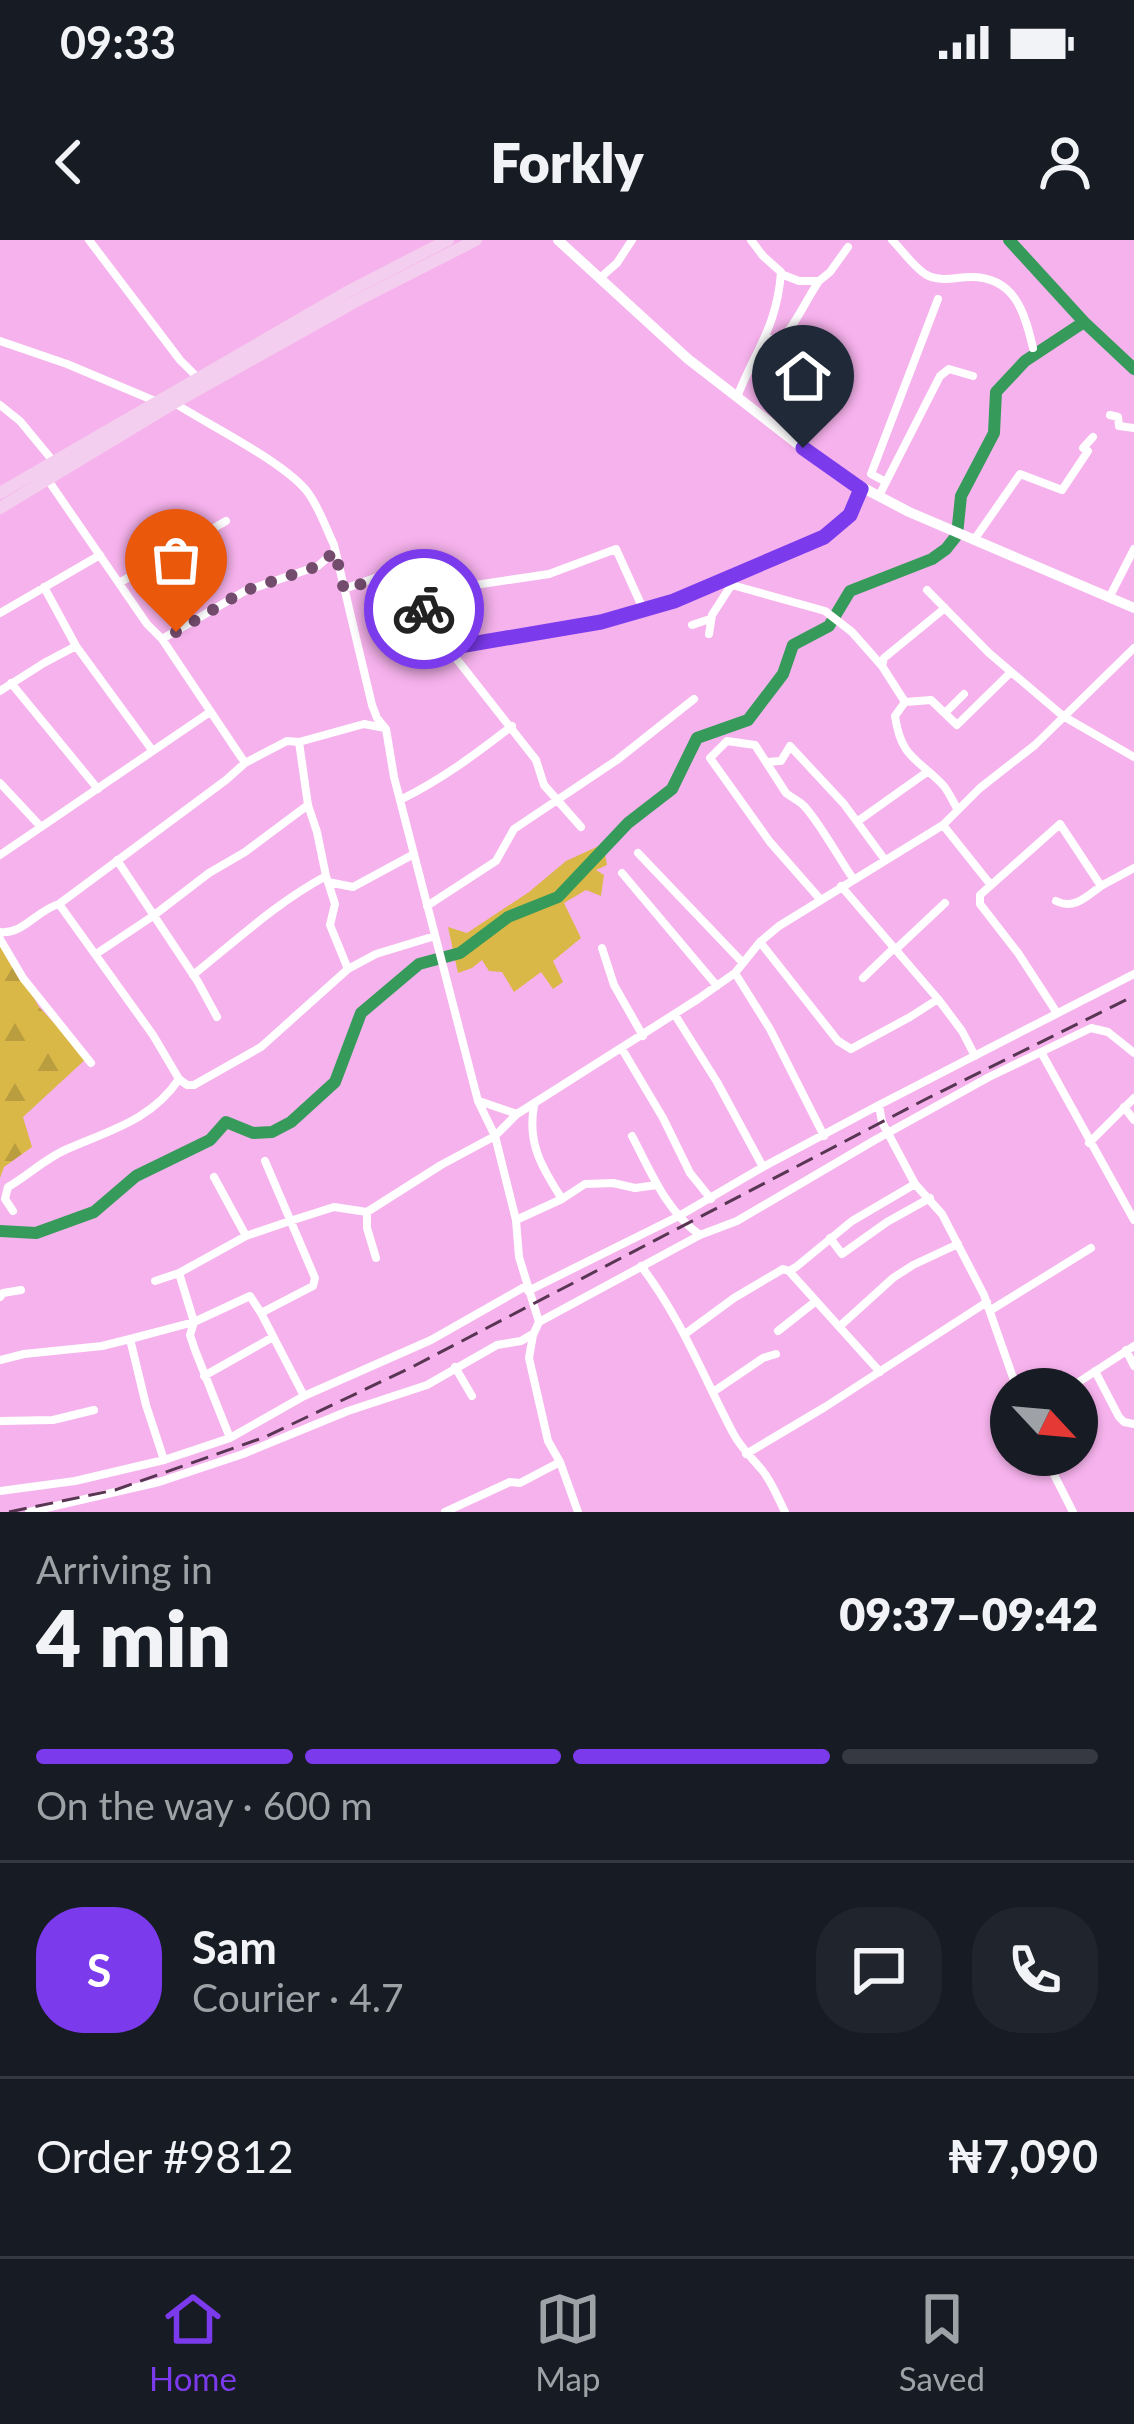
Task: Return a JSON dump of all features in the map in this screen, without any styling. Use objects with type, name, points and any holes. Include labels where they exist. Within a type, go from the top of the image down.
[{"type":"main road","points":[[0,494],[350,290],[448,240]]},
{"type":"main road","points":[[0,508],[360,299],[476,240]]},
{"type":"street","points":[[89,240],[198,378]]},
{"type":"street","points":[[558,240],[688,359],[861,489],[1134,608]]},
{"type":"street","points":[[600,278],[632,240]]},
{"type":"street","points":[[751,240],[781,274],[799,281],[819,281]]},
{"type":"street","points":[[892,240],[924,273],[941,280],[976,277],[998,283],[1021,304],[1033,348]]},
{"type":"street","points":[[765,339],[782,339],[792,328],[819,281],[848,247]]},
{"type":"street","points":[[737,397],[777,310],[781,274]]},
{"type":"street","points":[[886,482],[871,474],[938,299]]},
{"type":"street","points":[[0,340],[156,402]]},
{"type":"street","points":[[878,497],[940,376],[949,369],[973,376]]},
{"type":"street","points":[[174,404],[285,472],[304,488],[324,523],[372,704],[386,729],[427,906],[478,1101],[495,1136],[516,1220],[519,1257],[539,1322]]},
{"type":"street","points":[[0,405],[53,461]]},
{"type":"street","points":[[1110,415],[1118,417],[1119,426],[1134,428]]},
{"type":"street","points":[[969,538],[1020,474],[1062,490],[1093,437]]},
{"type":"street","points":[[48,480],[245,763]]},
{"type":"street","points":[[448,648],[601,622],[730,581],[824,537],[850,515],[861,489]]},
{"type":"street","points":[[119,583],[226,521]]},
{"type":"street","points":[[344,590],[389,574],[415,593],[549,574],[616,549],[644,611]]},
{"type":"street","points":[[1109,598],[1134,549]]},
{"type":"street","points":[[162,639],[244,591],[318,566],[335,551]]},
{"type":"street","points":[[0,613],[100,555]]},
{"type":"street","points":[[709,634],[711,619],[730,581]]},
{"type":"street","points":[[730,581],[825,611],[882,666],[905,701]]},
{"type":"street","points":[[44,587],[76,646],[152,750]]},
{"type":"street","points":[[927,590],[1064,716],[1134,758]]},
{"type":"street","points":[[415,593],[448,648],[512,727],[536,760],[540,777],[581,827]]},
{"type":"street","points":[[882,666],[884,658],[945,608]]},
{"type":"street","points":[[692,625],[711,619]]},
{"type":"street","points":[[0,692],[76,646]]},
{"type":"street","points":[[155,1281],[247,1236],[290,1221],[334,1207],[367,1212],[495,1136],[518,1114],[735,973],[760,942],[820,899],[943,825],[980,788],[1035,745],[1134,648]]},
{"type":"street","points":[[905,701],[927,699],[955,723],[962,722],[1011,671]]},
{"type":"street","points":[[11,682],[98,789]]},
{"type":"street","points":[[945,713],[964,694]]},
{"type":"street","points":[[427,906],[496,861],[514,829],[617,760],[694,699]]},
{"type":"street","points":[[905,701],[895,716],[898,737],[943,786],[958,810]]},
{"type":"street","points":[[364,724],[372,704]]},
{"type":"street","points":[[0,855],[210,712]]},
{"type":"street","points":[[91,1064],[23,979],[0,935],[59,904],[245,763],[286,741],[299,742],[364,724],[386,729]]},
{"type":"street","points":[[400,800],[512,727]]},
{"type":"street","points":[[820,899],[770,842],[710,758],[727,741],[755,745],[791,799],[799,800],[809,812],[854,880]]},
{"type":"street","points":[[299,742],[308,806],[335,904],[330,925],[348,969]]},
{"type":"street","points":[[766,762],[781,761],[790,746],[858,820],[885,860]]},
{"type":"street","points":[[858,820],[927,772]]},
{"type":"street","points":[[0,783],[41,827]]},
{"type":"street","points":[[96,954],[308,806]]},
{"type":"street","points":[[1057,1013],[1027,964],[980,904],[980,895],[1060,824],[1101,886]]},
{"type":"street","points":[[943,825],[991,884]]},
{"type":"street","points":[[638,853],[743,963]]},
{"type":"street","points":[[335,904],[352,887],[414,854]]},
{"type":"street","points":[[117,860],[217,1018]]},
{"type":"street","points":[[1056,901],[1072,905],[1134,868]]},
{"type":"street","points":[[622,873],[717,986]]},
{"type":"street","points":[[193,975],[298,891],[327,879],[352,887]]},
{"type":"street","points":[[842,886],[938,999],[975,1056]]},
{"type":"street","points":[[863,978],[945,903]]},
{"type":"street","points":[[59,904],[187,1085],[261,1047],[348,969],[435,936]]},
{"type":"street","points":[[760,942],[838,1042],[851,1049],[938,999]]},
{"type":"street","points":[[602,948],[614,985],[643,1036]]},
{"type":"street","points":[[735,973],[770,1029],[824,1136]]},
{"type":"street","points":[[0,1491],[75,1481],[230,1438],[304,1396],[431,1340],[679,1216],[879,1105],[1134,974]]},
{"type":"street","points":[[675,1015],[763,1167]]},
{"type":"street","points":[[578,1512],[548,1441],[529,1358],[539,1322],[700,1235],[737,1221],[989,1077],[1091,1028],[1108,1032],[1134,1053]]},
{"type":"street","points":[[622,1049],[690,1173],[711,1198]]},
{"type":"street","points":[[1041,1052],[1134,1220]]},
{"type":"street","points":[[13,1211],[5,1199],[8,1187],[62,1151],[111,1133],[154,1106],[179,1079]]},
{"type":"street","points":[[1089,1143],[1134,1098]]},
{"type":"street","points":[[478,1101],[518,1114]]},
{"type":"street","points":[[534,1104],[532,1142],[542,1169],[562,1198]]},
{"type":"street","points":[[879,1105],[915,1184],[931,1198],[989,1306],[1010,1368]]},
{"type":"street","points":[[1124,1107],[1134,1120]]},
{"type":"street","points":[[632,1136],[657,1184],[679,1216],[700,1235]]},
{"type":"street","points":[[261,1313],[315,1282],[266,1161]]},
{"type":"street","points":[[214,1177],[247,1236]]},
{"type":"street","points":[[516,1220],[585,1184],[635,1188],[657,1184]]},
{"type":"street","points":[[789,1271],[830,1238],[915,1184]]},
{"type":"street","points":[[830,1238],[842,1254],[931,1198]]},
{"type":"street","points":[[367,1212],[376,1258]]},
{"type":"street","points":[[840,1326],[893,1278],[958,1244]]},
{"type":"street","points":[[746,1454],[1091,1248]]},
{"type":"street","points":[[641,1266],[685,1334],[746,1454],[764,1473],[785,1512]]},
{"type":"street","points":[[685,1334],[783,1268],[880,1372]]},
{"type":"street","points":[[179,1273],[194,1322],[190,1335],[230,1438]]},
{"type":"street","points":[[0,1297],[21,1290]]},
{"type":"street","points":[[0,1360],[130,1339],[194,1322],[250,1296],[304,1396]]},
{"type":"street","points":[[778,1330],[816,1301]]},
{"type":"street","points":[[28,1512],[159,1482],[244,1454],[348,1411],[428,1385],[497,1345],[533,1334]]},
{"type":"street","points":[[205,1376],[273,1337]]},
{"type":"street","points":[[130,1339],[164,1460]]},
{"type":"street","points":[[1098,1369],[1130,1348],[1134,1366]]},
{"type":"street","points":[[713,1392],[776,1354]]},
{"type":"street","points":[[455,1367],[472,1396]]},
{"type":"street","points":[[1098,1377],[1119,1417],[1134,1424]]},
{"type":"street","points":[[0,1421],[53,1420],[94,1411]]},
{"type":"street","points":[[445,1512],[560,1462]]},
{"type":"street","points":[[1055,1476],[1073,1512]]},
{"type":"green space","points":[[603,844],[607,865],[596,870],[604,875],[601,896],[586,890],[564,903],[581,938],[553,961],[563,982],[553,989],[541,972],[514,992],[502,972],[489,971],[482,960],[458,973],[448,927],[467,933],[566,861]]},
{"type":"green space","points":[[0,936],[39,1007],[87,1058],[23,1117],[32,1147],[4,1167],[0,1178]]},
{"type":"waterway","points":[[1009,240],[1134,369]]},
{"type":"waterway","points":[[0,1231],[36,1233],[94,1212],[136,1176],[210,1140],[226,1122],[253,1133],[272,1132],[291,1122],[335,1082],[361,1013],[419,964],[460,953],[508,917],[558,897],[628,823],[672,789],[697,738],[748,720],[783,674],[793,645],[829,626],[850,591],[946,549],[957,535],[961,496],[994,433],[996,392],[1025,361],[1084,322]]},
{"type":"railway","points":[[9,1512],[115,1490],[265,1437],[414,1366],[1134,996]]},
{"type":"way so far","points":[[176,632],[244,591],[318,566],[335,551],[344,590],[394,575],[405,590],[415,593],[424,609]]},
{"type":"route","points":[[424,609],[448,648],[644,611],[785,555],[840,526],[861,489],[803,448]]}]
